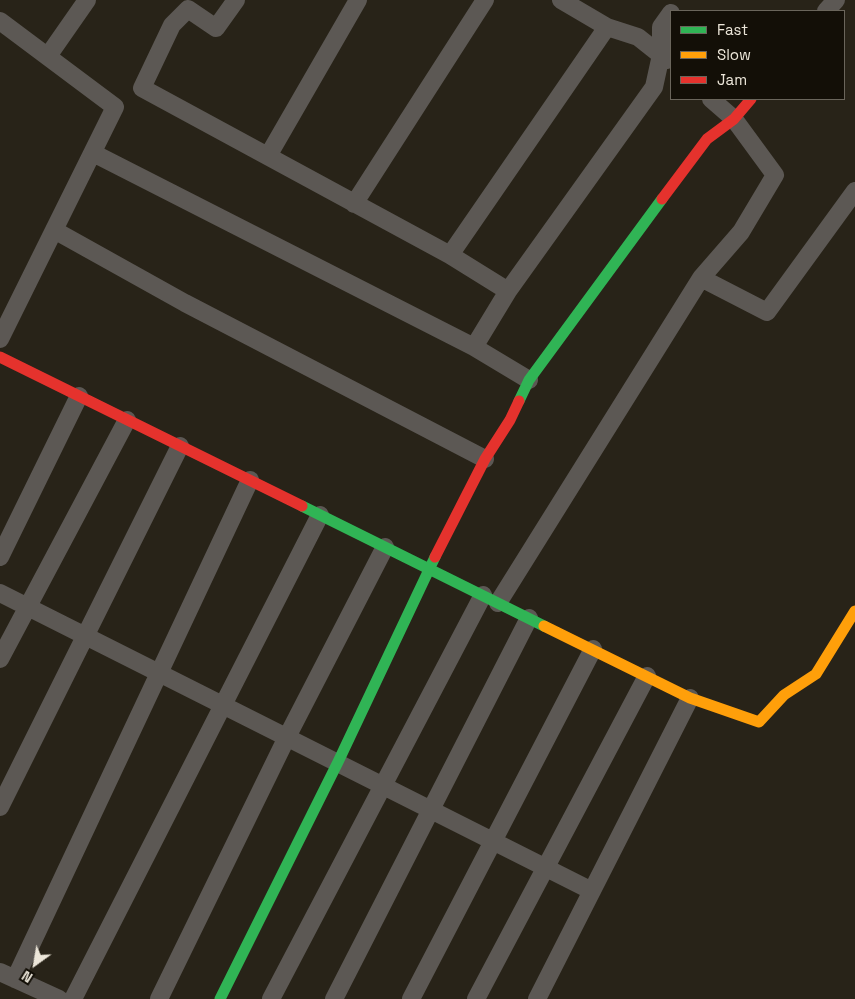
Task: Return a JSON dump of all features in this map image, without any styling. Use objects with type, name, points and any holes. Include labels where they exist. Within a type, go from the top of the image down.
[{"type":"street","points":[[48,56],[87,0]]},
{"type":"street","points":[[236,0],[216,28],[188,9],[172,25],[142,88],[450,255],[508,292]]},
{"type":"street","points":[[268,156],[358,0]]},
{"type":"street","points":[[354,204],[485,0]]},
{"type":"street","points":[[561,0],[607,27],[638,37],[666,59]]},
{"type":"street","points":[[827,10],[836,0]]},
{"type":"street","points":[[474,347],[508,292],[654,87],[666,59],[661,27],[670,15]]},
{"type":"street","points":[[0,20],[116,107],[0,339]]},
{"type":"street","points":[[450,255],[607,27]]},
{"type":"street","points":[[271,999],[384,786],[490,599],[702,278],[741,232],[775,175],[734,119],[712,100]]},
{"type":"street","points":[[220,999],[338,762],[429,569],[485,459],[510,420],[529,380],[707,139],[734,119],[750,100]]},
{"type":"street","points":[[93,153],[474,347],[529,380]]},
{"type":"street","points":[[702,278],[767,312],[855,191]]},
{"type":"street","points":[[54,230],[185,303],[485,459]]},
{"type":"street","points":[[0,357],[690,698],[758,722],[784,695],[816,674],[855,611]]},
{"type":"street","points":[[0,557],[79,396]]},
{"type":"street","points":[[0,659],[127,420]]},
{"type":"street","points":[[0,808],[180,446]]},
{"type":"street","points":[[60,999],[8,976],[159,673],[250,480]]},
{"type":"street","points":[[73,999],[320,515]]},
{"type":"street","points":[[159,999],[287,737],[385,547]]},
{"type":"street","points":[[0,593],[592,891]]},
{"type":"street","points":[[334,999],[529,618]]},
{"type":"street","points":[[411,999],[593,649]]},
{"type":"street","points":[[476,999],[647,676]]},
{"type":"street","points":[[536,999],[690,698]]},
{"type":"traffic: fast","points":[[519,401],[529,380],[662,199]]},
{"type":"traffic: fast","points":[[302,506],[544,626]]},
{"type":"traffic: fast","points":[[220,999],[338,762],[435,557]]},
{"type":"traffic: slow","points":[[544,626],[690,698],[759,722],[784,695],[816,674],[855,611]]},
{"type":"traffic: jam","points":[[662,199],[707,139],[734,119],[750,100]]},
{"type":"traffic: jam","points":[[0,357],[302,506]]},
{"type":"traffic: jam","points":[[435,557],[485,459],[510,420],[519,401]]}]
